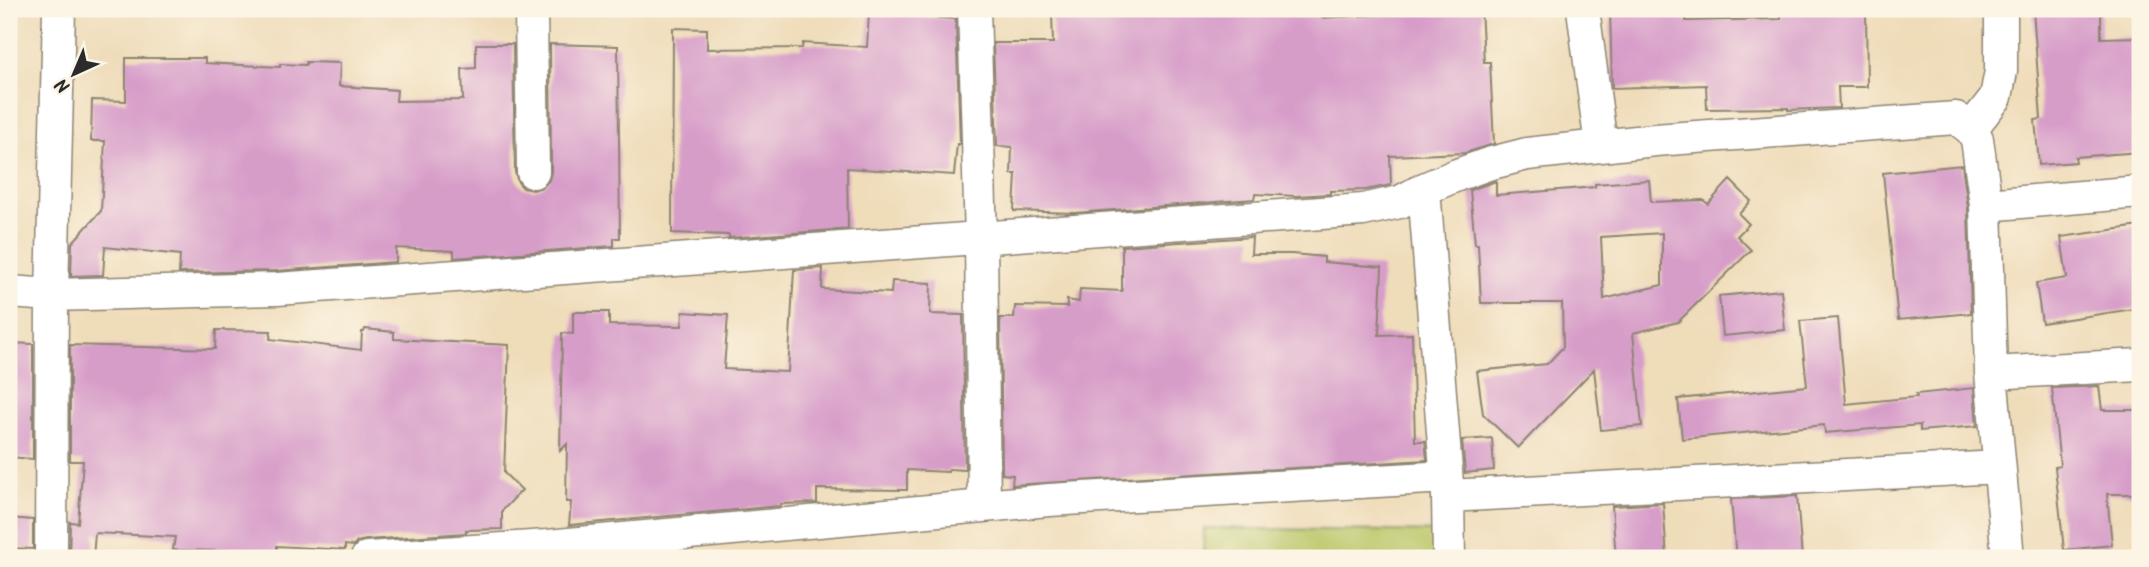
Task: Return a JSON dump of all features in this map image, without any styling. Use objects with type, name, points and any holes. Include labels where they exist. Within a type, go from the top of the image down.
[{"type":"street","points":[[51,558],[52,295],[59,9]]},
{"type":"street","points":[[531,9],[533,172]]},
{"type":"street","points":[[974,9],[981,238],[984,506]]},
{"type":"street","points":[[1583,9],[1601,146]]},
{"type":"street","points":[[1971,130],[1996,97],[2001,71],[2001,9]]},
{"type":"street","points":[[9,292],[52,295],[277,289],[1363,210],[1400,202],[1423,189],[1488,164],[1527,154],[1655,140],[1956,118],[1971,130],[1977,139],[1986,205],[1991,373],[2008,558]]},
{"type":"street","points":[[1423,189],[1447,487],[1449,558]]},
{"type":"street","points":[[1986,205],[2140,192]]},
{"type":"street","points":[[1991,373],[2140,365]]},
{"type":"street","points":[[367,558],[547,546],[1076,498],[1999,467]]},
{"type":"green space","points":[[1204,528],[1448,532],[1448,558],[1203,558]]},
{"type":"building","points":[[1166,9],[1321,9],[1322,18],[1397,14],[1396,9],[1481,9],[1484,62],[1490,62],[1494,144],[1465,153],[1390,156],[1391,185],[1366,190],[1296,196],[1255,194],[1254,199],[1075,213],[1014,211],[1016,174],[1011,174],[1012,147],[997,146],[993,43],[1053,43],[1052,14],[1118,12],[1166,15]]},
{"type":"building","points":[[1610,9],[1686,9],[1686,21],[1781,19],[1781,9],[1866,9],[1867,87],[1838,87],[1839,108],[1788,110],[1707,109],[1706,85],[1612,88]]},
{"type":"building","points":[[2033,9],[2101,9],[2101,38],[2140,37],[2140,152],[2075,157],[2076,162],[2039,165],[2035,120],[2041,119]]},
{"type":"building","points":[[869,13],[956,19],[960,144],[957,144],[954,175],[847,168],[848,229],[729,238],[729,235],[672,233],[673,28],[707,29],[707,49],[802,48],[803,43],[867,47]]},
{"type":"building","points":[[476,44],[513,44],[515,172],[523,188],[533,190],[543,187],[551,172],[550,44],[618,46],[620,238],[614,238],[614,246],[454,258],[454,251],[396,248],[396,262],[276,271],[179,273],[180,255],[105,247],[103,275],[71,276],[72,243],[101,211],[105,141],[91,141],[92,100],[126,101],[126,58],[205,58],[205,63],[280,67],[280,64],[306,65],[306,62],[340,63],[339,86],[397,90],[396,101],[463,100],[462,69],[476,68]]},
{"type":"building","points":[[1962,165],[1968,207],[1971,313],[1898,320],[1883,173]]},
{"type":"building","points":[[1649,180],[1651,202],[1703,200],[1708,204],[1730,180],[1751,201],[1739,214],[1749,224],[1737,236],[1751,250],[1678,322],[1633,333],[1642,426],[1601,430],[1594,369],[1518,448],[1483,414],[1477,371],[1547,364],[1563,347],[1562,303],[1481,303],[1478,244],[1475,244],[1470,190],[1496,181],[1496,195],[1595,187],[1595,184]],"holes":[[[1662,233],[1662,285],[1604,299],[1601,237]]]},
{"type":"building","points":[[2140,226],[2140,308],[2042,323],[2036,283],[2067,278],[2061,237]]},
{"type":"building","points":[[1252,237],[1251,254],[1324,257],[1324,262],[1382,267],[1379,335],[1412,334],[1415,441],[1425,441],[1427,460],[1012,485],[1013,475],[1002,474],[1000,318],[1014,318],[1015,306],[1067,307],[1067,300],[1079,302],[1080,289],[1122,291],[1122,246]]},
{"type":"building","points":[[823,268],[822,289],[891,293],[892,281],[931,283],[930,314],[963,315],[965,470],[907,470],[907,490],[817,489],[817,503],[780,504],[569,525],[571,502],[566,502],[567,444],[560,451],[562,333],[573,334],[573,312],[609,312],[609,325],[682,326],[683,312],[728,315],[724,369],[788,372],[794,270]]},
{"type":"building","points":[[1781,290],[1785,330],[1723,336],[1719,296]]},
{"type":"building","points":[[1838,318],[1846,404],[1974,388],[1977,426],[1920,431],[1920,425],[1825,433],[1824,425],[1682,439],[1678,399],[1807,386],[1800,321]]},
{"type":"building","points":[[365,329],[394,332],[394,339],[509,345],[504,473],[522,490],[502,511],[502,529],[366,540],[357,542],[354,546],[345,545],[345,550],[277,546],[277,553],[173,550],[175,537],[95,533],[93,558],[69,558],[70,522],[78,523],[83,461],[70,461],[70,345],[215,349],[216,330],[271,331],[270,339],[361,350],[362,332]]},
{"type":"building","points":[[9,343],[33,344],[33,459],[9,457]]},
{"type":"building","points":[[2099,386],[2102,410],[2140,410],[2140,494],[2107,494],[2112,545],[2064,550],[2055,467],[2060,466],[2052,388]]},
{"type":"building","points":[[1492,438],[1494,470],[1465,473],[1462,440]]},
{"type":"building","points":[[1797,496],[1802,558],[1736,558],[1731,499]]},
{"type":"building","points":[[1663,503],[1667,558],[1616,558],[1612,506]]},
{"type":"building","points":[[9,518],[33,520],[33,549],[9,548]]}]
